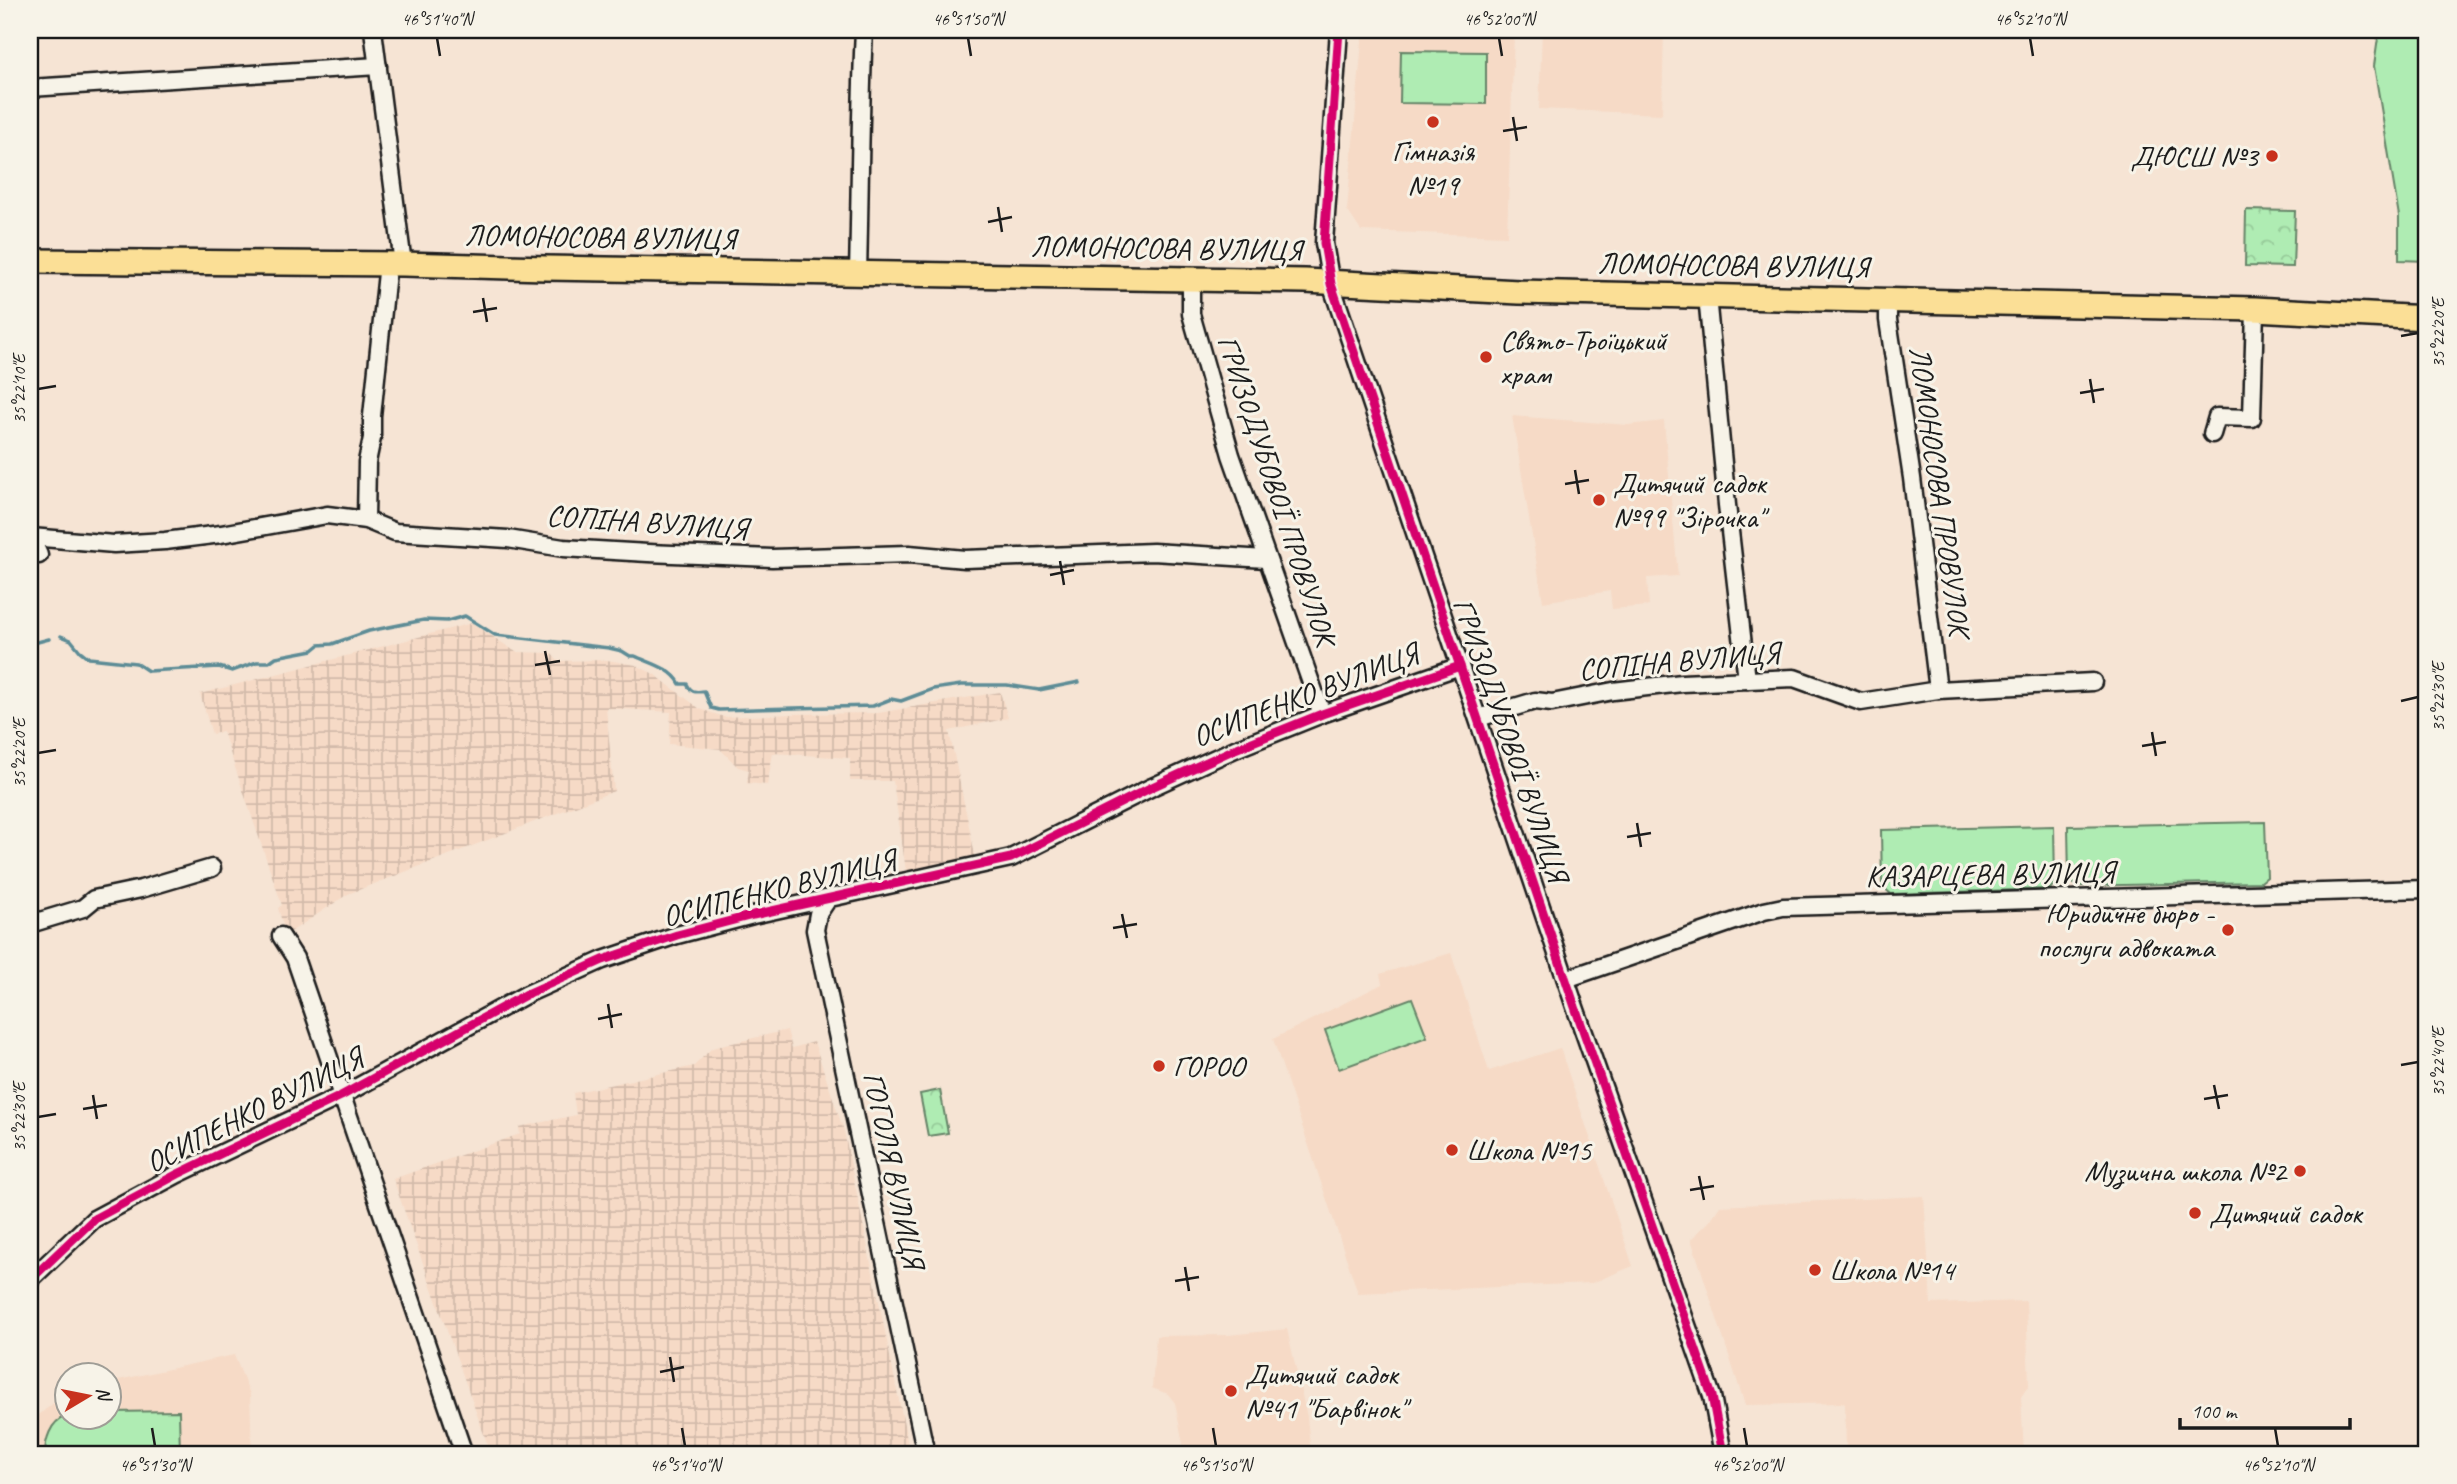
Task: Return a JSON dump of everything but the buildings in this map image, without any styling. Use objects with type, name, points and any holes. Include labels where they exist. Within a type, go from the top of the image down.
[{"type":"highway","name":"ЛОМОНОСОВА ВУЛИЦЯ","points":[[30,261],[396,263],[1191,280],[1519,292],[2255,309],[2427,318]]},
{"type":"street","points":[[366,520],[367,462],[372,438],[372,416],[396,263],[373,30]]},
{"type":"street","points":[[858,274],[862,129],[860,102],[864,30]]},
{"type":"street","name":"ГРИЗОДУБОВОЇ ВУЛИЦЯ","points":[[1339,30],[1324,243],[1331,284],[1566,979],[1712,1396],[1723,1454]]},
{"type":"street","points":[[30,88],[378,66]]},
{"type":"street","name":"ГРИЗОДУБОВОЇ ПРОВУЛОК","points":[[1191,280],[1191,314],[1231,455],[1322,714]]},
{"type":"street","points":[[1707,296],[1747,680]]},
{"type":"street","name":"ЛОМОНОСОВА ПРОВУЛОК","points":[[1888,300],[1888,320],[1912,478],[1938,690]]},
{"type":"street","points":[[2212,434],[2217,416],[2252,418],[2255,309]]},
{"type":"street","name":"СОПІНА ВУЛИЦЯ","points":[[30,536],[114,544],[221,534],[327,515],[366,520],[395,532],[508,539],[563,548],[649,553],[772,558],[909,555],[965,559],[1153,552],[1266,559]]},
{"type":"street","points":[[30,536],[39,555]]},
{"type":"street","name":"ОСИПЕНКО ВУЛИЦЯ","points":[[30,1280],[94,1219],[178,1174],[341,1096],[527,995],[603,960],[677,935],[753,915],[1012,858],[1152,787],[1235,749],[1322,714],[1460,666]]},
{"type":"street","name":"СОПІНА ВУЛИЦЯ","points":[[1478,718],[1535,701],[1552,703],[1613,691],[1682,683],[1794,678],[1861,702],[1938,690],[2094,682]]},
{"type":"street","points":[[30,924],[83,908],[94,899],[141,889],[212,868]]},
{"type":"street","name":"КАЗАРЦЕВА ВУЛИЦЯ","points":[[1566,979],[1783,907],[2427,888]]},
{"type":"street","name":"ГОГОЛЯ ВУЛИЦЯ","points":[[828,899],[818,914],[815,930],[926,1454]]},
{"type":"street","points":[[281,936],[295,958],[464,1454]]},
{"type":"shaded area","name":"Гімназія №19","points":[[1363,30],[1514,33],[1507,236],[1361,231],[1347,210]]},
{"type":"shaded area","points":[[1542,30],[1664,30],[1662,114],[1539,109]]},
{"type":"shaded area","name":"Дитячий садок №99 \"Зірочка\"","points":[[1512,416],[1628,425],[1664,421],[1678,576],[1647,578],[1649,606],[1612,609],[1610,591],[1543,602]]},
{"type":"shaded area","points":[[472,623],[516,652],[551,653],[558,661],[607,660],[636,665],[654,674],[700,709],[724,717],[878,713],[1000,692],[1008,718],[949,731],[975,855],[906,871],[893,781],[850,781],[850,758],[773,753],[767,785],[747,783],[749,770],[738,767],[720,749],[669,744],[671,712],[606,708],[614,791],[348,894],[286,935],[278,908],[282,905],[223,732],[212,734],[200,694]]},
{"type":"shaded area","name":"Школа №15","points":[[1451,953],[1489,1071],[1560,1048],[1633,1266],[1592,1283],[1358,1293],[1273,1039],[1382,984],[1380,974]]},
{"type":"shaded area","points":[[787,1030],[792,1048],[814,1042],[844,1131],[910,1454],[491,1454],[393,1179],[520,1134],[519,1127],[576,1115],[573,1093],[694,1066],[712,1048]]},
{"type":"shaded area","name":"Школа №14","points":[[1924,1196],[1931,1304],[2026,1301],[2029,1385],[2021,1397],[2024,1454],[1846,1454],[1845,1403],[1745,1405],[1691,1239],[1709,1222],[1720,1206]]},
{"type":"shaded area","name":"Дитячий садок №41 \"Барвінок\"","points":[[1287,1329],[1307,1417],[1311,1454],[1185,1454],[1175,1403],[1168,1394],[1152,1388],[1156,1336],[1228,1335]]},
{"type":"shaded area","points":[[234,1355],[250,1394],[252,1454],[30,1454],[30,1422],[52,1404],[52,1432],[122,1432],[122,1379]]},
{"type":"green space","points":[[2385,30],[2427,30],[2427,261],[2399,260],[2399,216],[2374,66],[2378,38]]},
{"type":"green space","points":[[1401,51],[1486,52],[1486,104],[1400,103]]},
{"type":"green space","points":[[2246,210],[2295,211],[2293,267],[2245,266]]},
{"type":"green space","points":[[2265,822],[2267,877],[2261,882],[2077,886],[2069,880],[2068,826]]},
{"type":"green space","points":[[2054,826],[2055,883],[2050,889],[1891,894],[1882,886],[1881,830]]},
{"type":"green space","points":[[1412,998],[1427,1037],[1339,1069],[1325,1030]]},
{"type":"green space","points":[[940,1090],[948,1133],[928,1136],[920,1094]]},
{"type":"green space","points":[[179,1411],[180,1454],[45,1454],[52,1427],[52,1432],[122,1432],[122,1412]]},
{"type":"waterway","points":[[61,636],[71,640],[89,658],[136,663],[148,671],[219,667],[232,671],[257,662],[269,662],[276,657],[313,650],[319,645],[332,644],[369,631],[424,620],[447,621],[465,616],[495,635],[622,651],[666,670],[680,684],[687,684],[694,691],[704,691],[711,708],[719,710],[873,706],[891,699],[901,701],[933,689],[961,685],[1007,685],[1039,690],[1079,682]]},
{"type":"waterway","points":[[30,644],[49,639]]},
{"type":"cycle path","points":[[1339,30],[1324,243],[1331,284],[1575,1007],[1712,1396],[1723,1454]]},
{"type":"cycle path","points":[[30,1280],[94,1219],[178,1174],[341,1096],[527,994],[603,960],[677,935],[753,915],[1011,858],[1152,787],[1235,749],[1322,714],[1460,666]]},
{"type":"place","name":"Гімназія №19","points":[[1433,122]]},
{"type":"place","name":"ДЮСШ №3","points":[[2272,156]]},
{"type":"place","name":"Свято-Троїцький храм","points":[[1486,357]]},
{"type":"place","name":"Дитячий садок №99 \"Зірочка\"","points":[[1599,500]]},
{"type":"place","name":"Юридичне бюро - послуги адвоката","points":[[2228,930]]},
{"type":"place","name":"ГОРОО","points":[[1159,1066]]},
{"type":"place","name":"Школа №15","points":[[1452,1150]]},
{"type":"place","name":"Музична школа №2","points":[[2300,1171]]},
{"type":"place","name":"Дитячий садок","points":[[2195,1213]]},
{"type":"place","name":"Школа №14","points":[[1815,1270]]},
{"type":"place","name":"Дитячий садок №41 \"Барвінок\"","points":[[1231,1391]]}]
